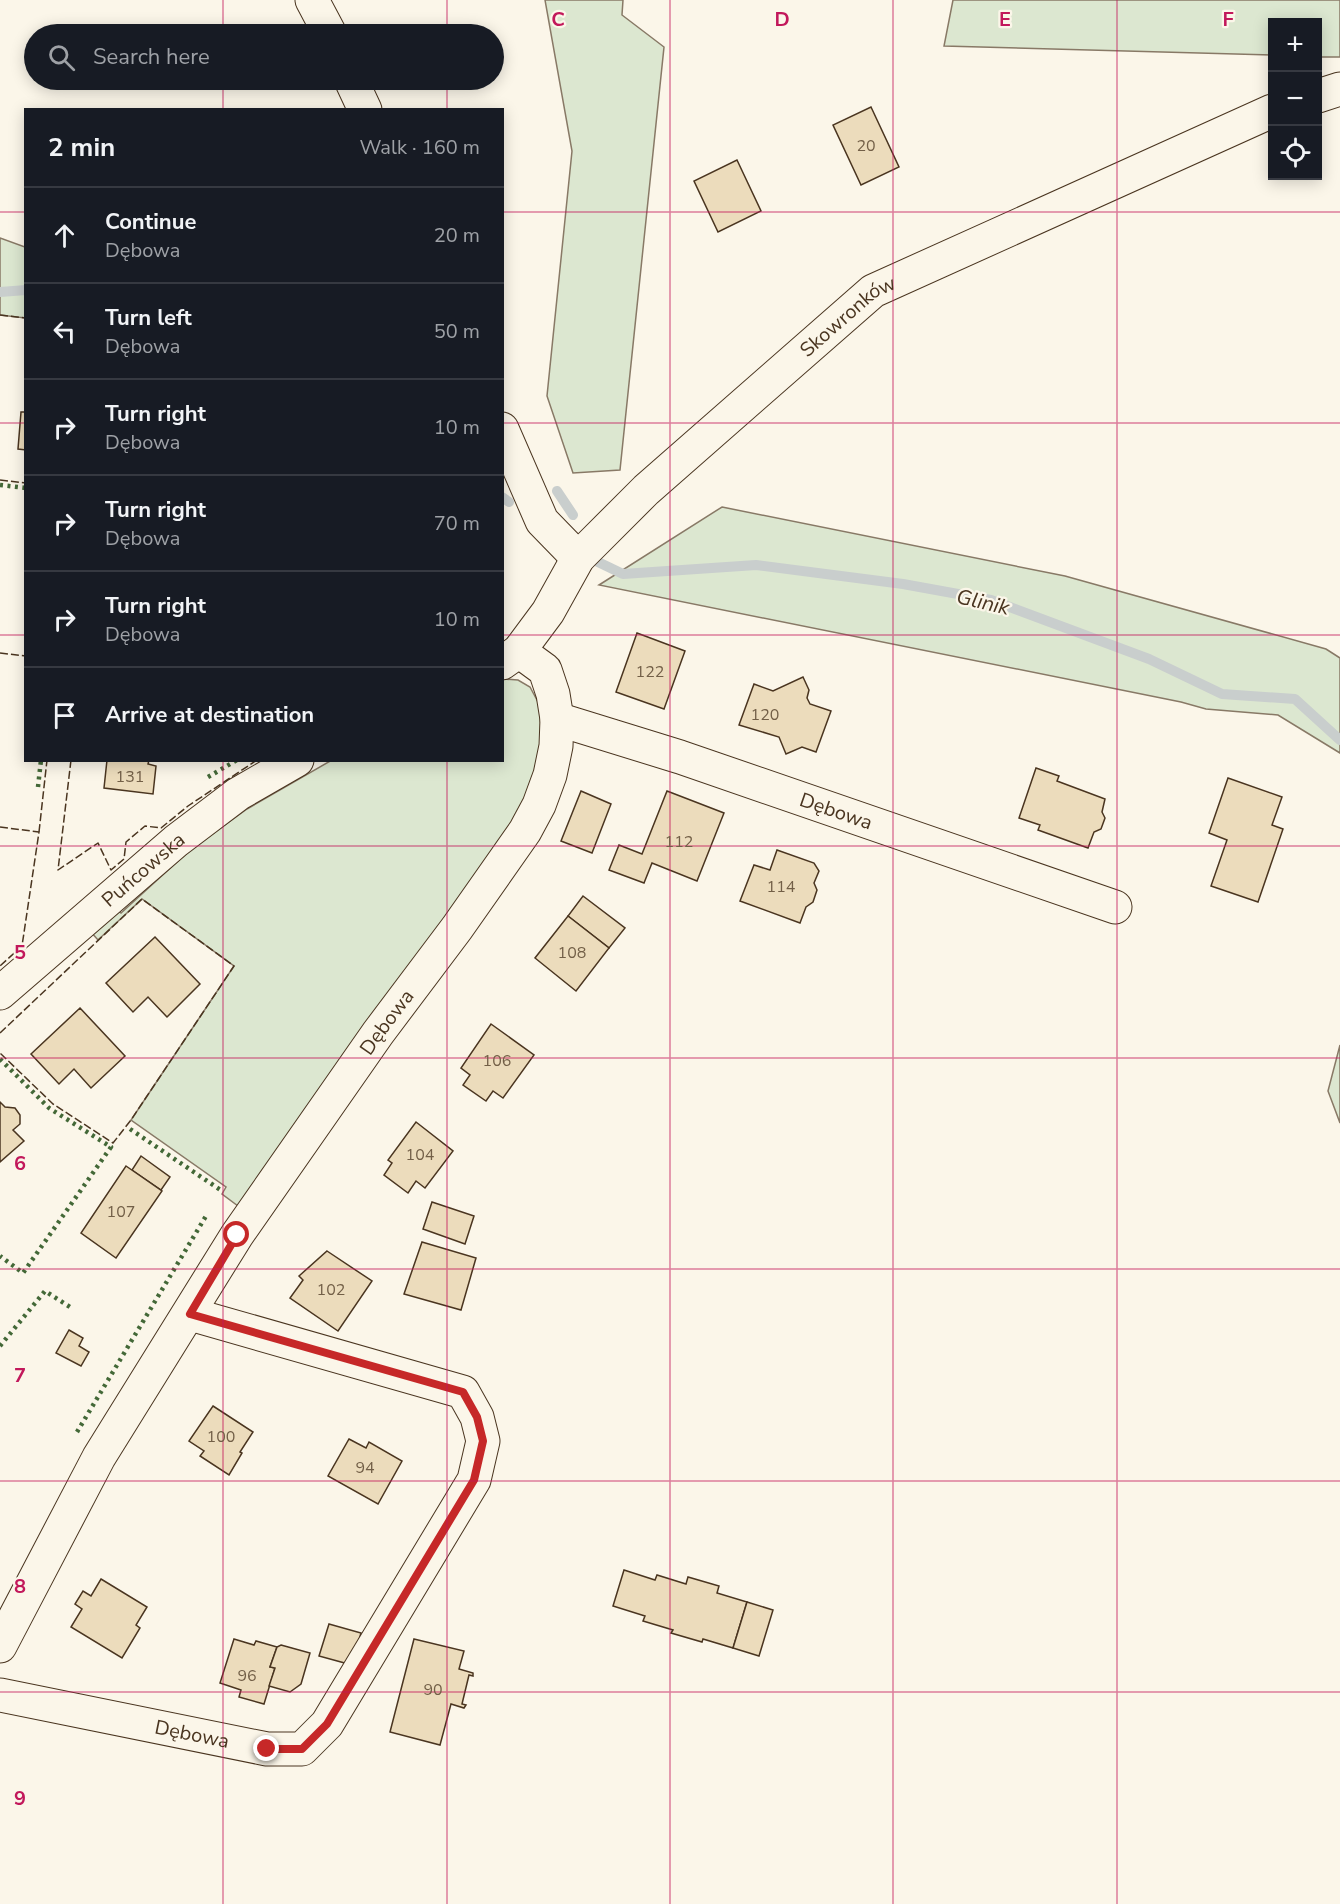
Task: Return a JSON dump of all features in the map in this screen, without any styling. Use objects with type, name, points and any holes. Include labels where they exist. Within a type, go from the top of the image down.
[{"type":"street","points":[[312,0],[325,24]]},
{"type":"street","points":[[1322,94],[1340,89]]},
{"type":"street","points":[[355,90],[363,108]]},
{"type":"street","name":"Skowronków","points":[[511,657],[548,612],[578,558],[646,490],[873,291],[1268,113]]},
{"type":"street","points":[[504,434],[542,521],[578,558]]},
{"type":"street","name":"Dębowa","points":[[0,1646],[99,1457],[237,1235],[378,1033],[457,928],[525,831],[539,805],[550,775],[556,746],[557,719],[553,694],[545,670],[511,657]]},
{"type":"street","name":"Dębowa","points":[[557,719],[691,761],[1115,907]]},
{"type":"street","name":"Puńcowska","points":[[0,993],[176,841],[238,794],[294,762]]},
{"type":"street","name":"Dębowa","points":[[0,1695],[267,1749],[302,1749],[327,1724],[474,1480],[483,1441],[477,1417],[463,1392],[190,1314]]},
{"type":"green space","points":[[545,0],[623,0],[622,15],[664,47],[620,470],[573,473],[547,396],[572,151]]},
{"type":"green space","points":[[953,0],[1340,0],[1340,57],[1322,57],[1322,18],[1268,18],[1268,55],[944,46]]},
{"type":"green space","points":[[0,238],[24,247],[24,318],[0,315]]},
{"type":"green space","points":[[722,507],[1065,576],[1326,649],[1340,658],[1340,753],[1278,715],[1206,709],[1181,702],[599,585]]},
{"type":"green space","points":[[504,679],[518,680],[530,687],[545,722],[527,806],[238,1206],[222,1194],[226,1187],[131,1120],[234,966],[142,899],[98,940],[91,932],[117,910],[121,913],[189,851],[247,809],[329,762],[504,762]]},
{"type":"green space","points":[[1340,1045],[1340,1123],[1328,1091]]},
{"type":"building","points":[[871,107],[899,167],[861,185],[833,125]]},
{"type":"building","points":[[737,160],[761,211],[718,232],[694,181]]},
{"type":"building","points":[[21,412],[24,412],[24,450],[18,449]]},
{"type":"building","points":[[637,633],[685,651],[664,709],[616,692]]},
{"type":"building","points":[[803,677],[809,690],[807,698],[810,704],[831,711],[816,752],[802,747],[786,754],[779,737],[739,725],[754,684],[773,691]]},
{"type":"building","points":[[107,762],[148,762],[148,764],[156,766],[153,794],[104,788]]},
{"type":"building","points":[[1036,768],[1059,776],[1057,781],[1105,799],[1102,812],[1105,818],[1101,829],[1094,832],[1088,848],[1038,830],[1040,825],[1019,818]]},
{"type":"building","points":[[1228,778],[1282,797],[1272,825],[1283,829],[1258,902],[1211,886],[1227,840],[1209,833]]},
{"type":"building","points":[[581,791],[611,804],[592,853],[561,841]]},
{"type":"building","points":[[667,791],[724,813],[697,881],[652,863],[644,883],[609,870],[619,845],[642,854]]},
{"type":"building","points":[[777,850],[814,863],[819,871],[814,883],[817,890],[813,902],[806,907],[800,923],[740,901],[754,865],[770,870]]},
{"type":"building","points":[[583,896],[625,928],[609,948],[568,916]]},
{"type":"building","points":[[568,916],[609,948],[576,991],[535,958]]},
{"type":"building","points":[[155,937],[200,984],[167,1017],[148,997],[133,1012],[106,983]]},
{"type":"building","points":[[80,1008],[125,1056],[91,1088],[74,1069],[59,1084],[31,1054]]},
{"type":"building","points":[[491,1024],[534,1055],[503,1098],[493,1091],[486,1101],[463,1085],[470,1075],[461,1068]]},
{"type":"building","points":[[0,1102],[5,1107],[15,1108],[20,1115],[20,1124],[13,1130],[24,1141],[0,1162]]},
{"type":"building","points":[[416,1122],[453,1151],[425,1188],[416,1181],[408,1193],[384,1175],[392,1163],[388,1160]]},
{"type":"building","points":[[141,1156],[170,1177],[161,1190],[132,1170]]},
{"type":"building","points":[[126,1166],[162,1191],[116,1258],[81,1233]]},
{"type":"building","points":[[432,1202],[474,1216],[465,1244],[423,1229]]},
{"type":"building","points":[[422,1242],[476,1258],[461,1310],[404,1294]]},
{"type":"building","points":[[327,1251],[372,1281],[338,1331],[290,1298],[303,1280],[299,1276]]},
{"type":"building","points":[[69,1330],[83,1338],[79,1346],[89,1352],[81,1366],[56,1353]]},
{"type":"building","points":[[213,1406],[253,1432],[229,1475],[200,1456],[204,1451],[189,1441]]},
{"type":"building","points":[[349,1439],[366,1448],[369,1442],[402,1461],[378,1504],[328,1476]]},
{"type":"building","points":[[624,1570],[655,1580],[657,1575],[686,1584],[688,1577],[719,1586],[717,1593],[747,1602],[733,1648],[671,1633],[673,1630],[643,1621],[645,1616],[613,1606]]},
{"type":"building","points":[[101,1579],[147,1607],[136,1625],[140,1628],[122,1658],[71,1627],[82,1609],[75,1604],[83,1591],[91,1596]]},
{"type":"building","points":[[747,1602],[773,1610],[759,1656],[733,1648]]},
{"type":"building","points":[[329,1624],[361,1633],[352,1665],[319,1656]]},
{"type":"building","points":[[234,1639],[254,1645],[256,1641],[277,1647],[270,1667],[275,1668],[264,1704],[239,1697],[241,1690],[220,1683]]},
{"type":"building","points":[[414,1639],[464,1651],[459,1669],[473,1673],[473,1676],[469,1675],[462,1704],[466,1705],[464,1708],[451,1704],[440,1745],[390,1732]]},
{"type":"building","points":[[281,1645],[310,1653],[301,1684],[290,1692],[269,1686],[275,1668],[270,1667],[277,1647]]},
{"type":"waterway","name":"Glinik","points":[[0,292],[24,290]]},
{"type":"waterway","name":"Glinik","points":[[557,491],[573,515]]},
{"type":"waterway","name":"Glinik","points":[[504,498],[509,502]]},
{"type":"waterway","name":"Glinik","points":[[598,562],[623,574],[756,565],[903,584],[991,600],[1149,659],[1222,694],[1295,699],[1340,740]]},
{"type":"hedge","points":[[0,485],[24,488]]},
{"type":"hedge","points":[[38,787],[41,762]]},
{"type":"hedge","points":[[208,777],[234,762]]},
{"type":"hedge","points":[[0,1059],[49,1108],[111,1147],[23,1273],[0,1256]]},
{"type":"hedge","points":[[130,1129],[222,1191]]},
{"type":"hedge","points":[[77,1432],[206,1216]]},
{"type":"hedge","points":[[0,1346],[45,1291],[70,1307]]},
{"type":"fence","points":[[0,315],[24,318]]},
{"type":"fence","points":[[0,480],[24,483]]},
{"type":"fence","points":[[0,653],[24,656]]},
{"type":"fence","points":[[39,832],[47,762]]},
{"type":"fence","points":[[71,762],[58,870],[98,843],[111,870],[124,859],[126,842],[145,826],[161,828],[188,806],[254,762]]},
{"type":"fence","points":[[0,827],[39,832],[22,946],[0,966]]},
{"type":"fence","points":[[0,1033],[142,899],[234,966],[131,1120],[113,1143],[53,1104],[0,1053]]},
{"type":"route","points":[[237,1235],[190,1314],[463,1392],[477,1417],[483,1441],[474,1480],[327,1724],[302,1749],[267,1749]]}]
